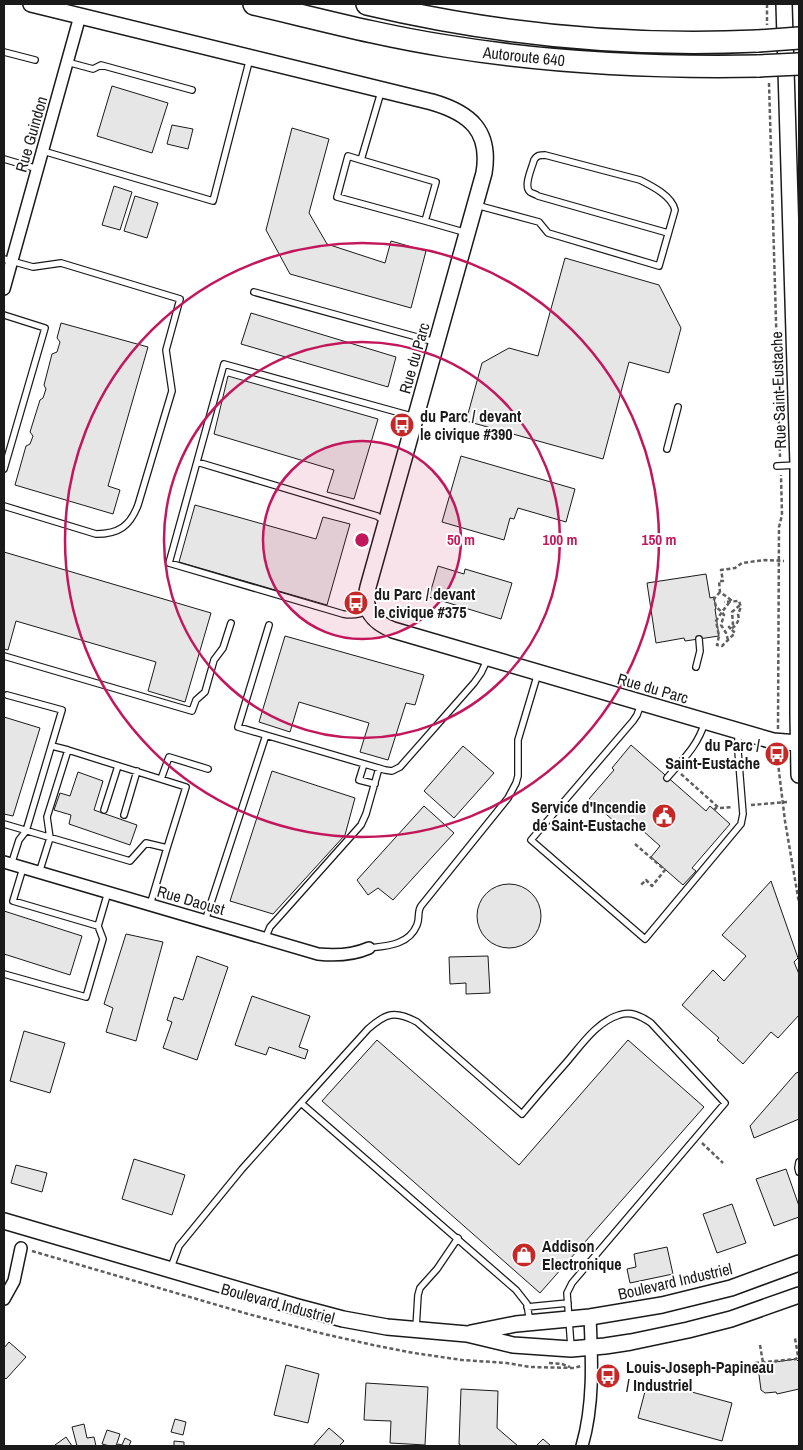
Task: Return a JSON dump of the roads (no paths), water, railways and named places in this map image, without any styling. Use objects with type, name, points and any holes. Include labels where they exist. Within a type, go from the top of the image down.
[{"type":"highway","name":"Autoroute 640","points":[[254,4],[396,37],[517,56],[629,65],[695,67],[764,75],[799,64]]},
{"type":"highway","name":"Autoroute 640","points":[[367,4],[457,22],[550,34],[609,39],[675,41],[763,37],[799,38]]},
{"type":"street","name":"Rue du Parc","points":[[31,4],[432,102],[453,108],[467,118],[473,124],[482,140],[486,155],[484,174],[366,593],[368,610],[377,622],[393,630],[773,741],[798,743]]},
{"type":"street","name":"Rue Saint-Eustache","points":[[784,4],[798,465],[799,775]]},
{"type":"street","name":"Rue Guindon","points":[[4,289],[8,260],[38,169],[80,16]]},
{"type":"street","name":"Rue Daoust","points":[[13,865],[318,954],[334,956],[369,948]]},
{"type":"street","name":"Boulevard Industriel","points":[[4,1222],[343,1319],[387,1327],[467,1334],[514,1345],[571,1349],[656,1337],[759,1310],[799,1295]]},
{"type":"street","points":[[4,1299],[14,1281],[21,1248]]},
{"type":"street","name":"Boulevard Industriel","points":[[467,1334],[516,1324],[590,1317],[653,1307],[702,1296],[748,1282],[799,1263]]},
{"type":"street","points":[[582,1446],[587,1430],[590,1403],[590,1317]]},
{"type":"lane","points":[[4,52],[35,60]]},
{"type":"lane","points":[[43,152],[214,201],[250,58]]},
{"type":"lane","points":[[67,62],[93,69],[101,65],[192,90]]},
{"type":"lane","points":[[361,160],[382,90]]},
{"type":"lane","points":[[476,204],[540,222],[548,233],[659,266],[675,210],[674,204],[670,200],[640,180],[545,155],[536,156],[527,183],[529,192],[668,233]]},
{"type":"lane","points":[[425,222],[436,182],[348,156],[337,197],[425,222],[468,233]]},
{"type":"lane","points":[[4,159],[38,169]]},
{"type":"lane","points":[[4,506],[96,534],[116,532],[131,520],[138,504],[172,391],[166,350],[180,299],[61,263],[33,267],[8,260]]},
{"type":"lane","points":[[254,292],[436,342]]},
{"type":"lane","points":[[4,315],[45,328],[4,469]]},
{"type":"lane","points":[[368,610],[356,615],[343,614],[169,563],[224,364],[416,417]]},
{"type":"lane","points":[[667,449],[678,407]]},
{"type":"lane","points":[[198,462],[377,516],[386,522]]},
{"type":"lane","points":[[777,466],[798,465]]},
{"type":"lane","points":[[4,656],[192,711],[196,700],[205,692],[214,660],[223,648],[231,623]]},
{"type":"lane","points":[[269,624],[238,727],[392,771],[400,767],[474,683],[482,673],[488,658]]},
{"type":"lane","points":[[696,667],[700,651],[699,639]]},
{"type":"lane","points":[[369,948],[396,944],[413,932],[418,924],[418,910],[508,798],[518,776],[518,740],[538,673]]},
{"type":"lane","points":[[8,694],[62,710],[26,831],[19,840],[13,865],[12,901],[98,926]]},
{"type":"lane","points":[[642,703],[633,721],[531,840],[645,939],[738,829],[743,819],[738,731]]},
{"type":"lane","points":[[668,778],[698,740],[705,721]]},
{"type":"lane","points":[[205,921],[266,735]]},
{"type":"lane","points":[[52,746],[186,787],[150,905]]},
{"type":"lane","points":[[40,873],[50,838],[47,817],[68,750]]},
{"type":"lane","points":[[161,779],[169,758],[208,769]]},
{"type":"lane","points":[[364,764],[359,780],[375,784]]},
{"type":"lane","points":[[104,810],[118,766]]},
{"type":"lane","points":[[265,939],[270,927],[361,825],[379,768]]},
{"type":"lane","points":[[124,815],[136,772]]},
{"type":"lane","points":[[4,824],[130,861],[146,843],[167,848]]},
{"type":"lane","points":[[4,974],[86,997],[103,939],[98,926],[108,892]]},
{"type":"lane","points":[[170,1270],[179,1246],[242,1168],[368,1029],[380,1019],[392,1014],[400,1014],[417,1022],[522,1114],[599,1026],[613,1017],[628,1013],[644,1018],[659,1030],[725,1103],[572,1283],[567,1293],[571,1349]]},
{"type":"lane","points":[[301,1103],[516,1290],[524,1299],[530,1323]]},
{"type":"lane","points":[[799,1162],[799,1172]]},
{"type":"lane","points":[[416,1330],[420,1288],[437,1269],[458,1238]]},
{"type":"lane","points":[[527,1307],[568,1303]]},
{"type":"place","name":"du Parc / devant le civique #390","points":[[402,425]]},
{"type":"place","name":"du Parc / devant le civique #375","points":[[356,603]]},
{"type":"place","name":"du Parc / Saint-Eustache","points":[[777,754]]},
{"type":"place","name":"Service d'Incendie de Saint-Eustache","points":[[664,816]]},
{"type":"place","name":"Addison Electronique","points":[[524,1255]]},
{"type":"place","name":"Louis-Joseph-Papineau / Industriel","points":[[608,1376]]}]
